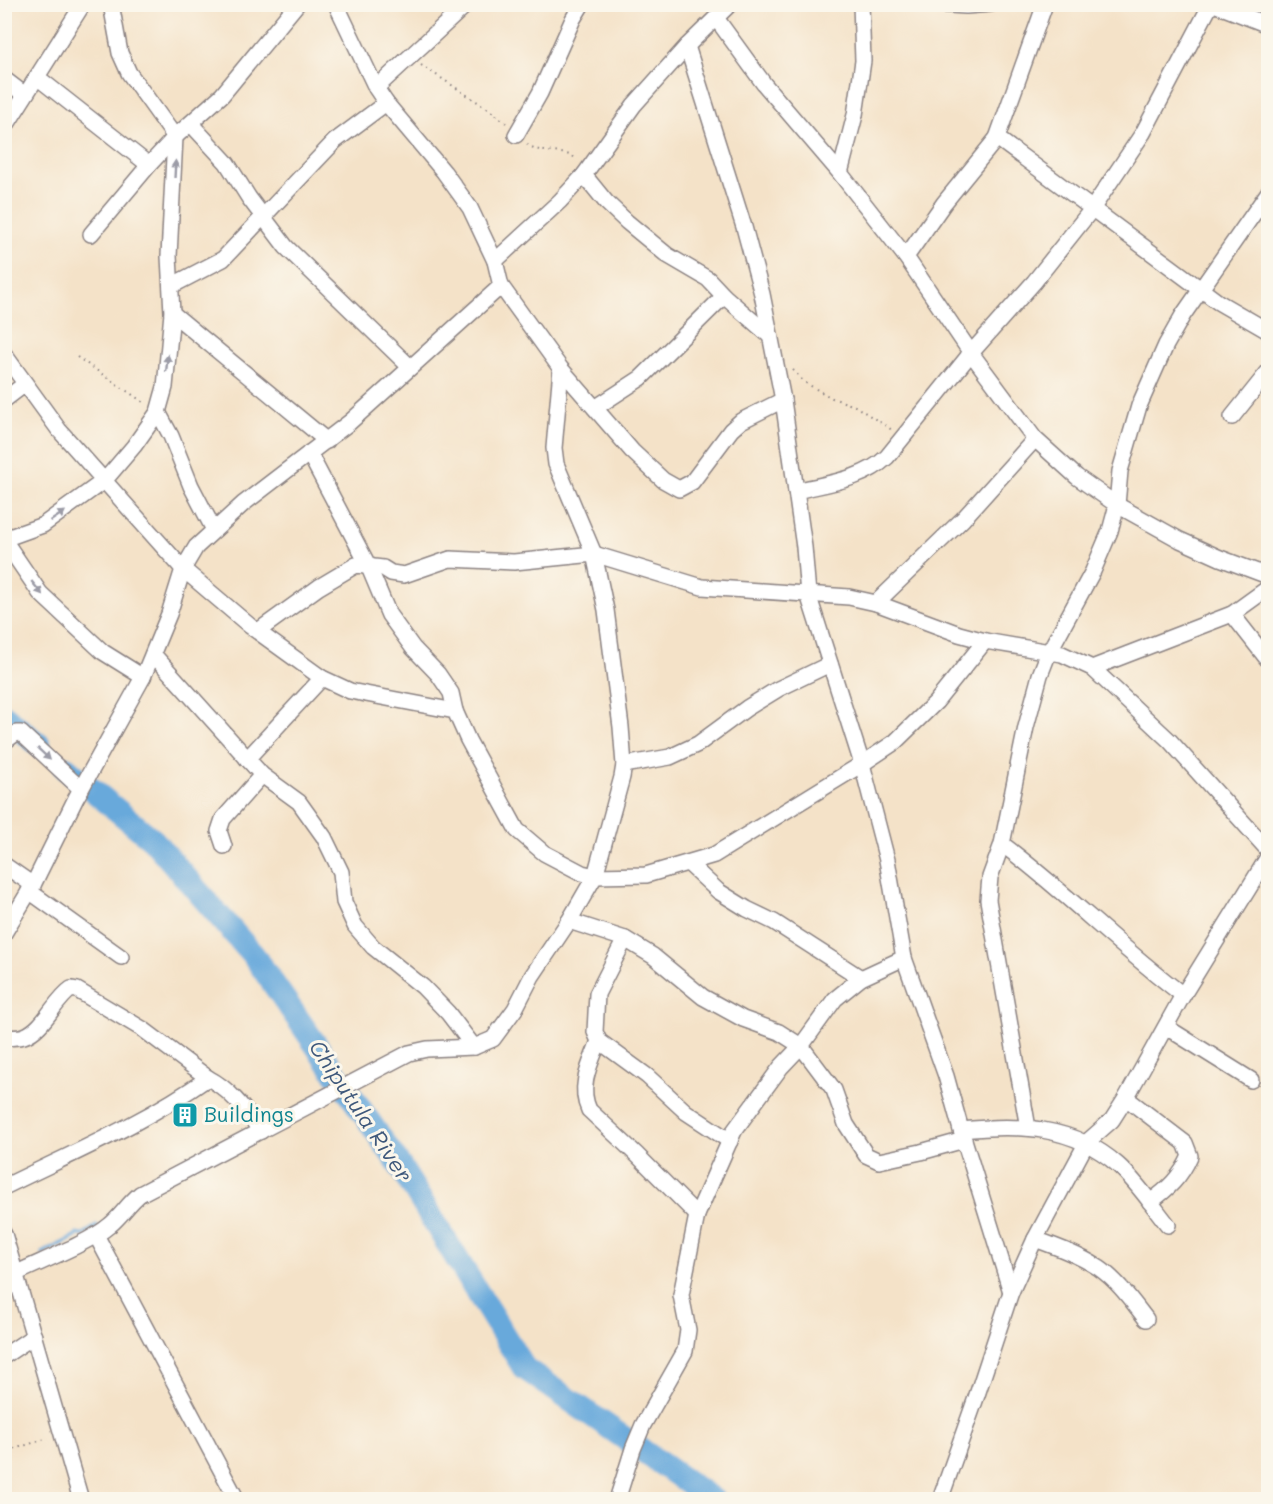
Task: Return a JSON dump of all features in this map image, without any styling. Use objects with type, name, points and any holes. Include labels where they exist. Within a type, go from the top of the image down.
[{"type":"street","points":[[4,129],[83,4]]},
{"type":"street","points":[[111,4],[120,53],[127,67],[175,137],[170,256],[172,313],[165,387],[158,412],[134,446],[105,480],[43,525],[4,539],[25,573],[54,607],[103,652],[143,678]]},
{"type":"street","points":[[91,234],[175,137],[222,95],[297,4]]},
{"type":"street","points":[[336,4],[376,88],[470,208],[495,261],[501,286],[561,369],[632,451],[663,480],[679,489],[692,482],[731,430],[741,421],[783,400]]},
{"type":"street","points":[[376,88],[467,4]]},
{"type":"street","points":[[516,135],[540,93],[582,4]]},
{"type":"street","points":[[495,261],[560,201],[584,175],[634,105],[687,46],[730,4]]},
{"type":"street","points":[[840,174],[855,115],[863,61],[861,4]]},
{"type":"street","points":[[933,4],[991,4]]},
{"type":"street","points":[[906,257],[944,203],[997,138],[1045,4]]},
{"type":"street","points":[[796,491],[848,478],[876,467],[905,435],[971,353],[1034,282],[1092,209],[1143,133],[1212,4],[1269,26]]},
{"type":"street","points":[[716,18],[764,84],[906,257],[971,353],[1035,439],[1077,477],[1117,505],[1180,540],[1269,576]]},
{"type":"street","points":[[687,46],[744,227],[762,294],[783,400],[808,594],[862,765],[887,860],[904,958],[933,1036],[1011,1292]]},
{"type":"street","points":[[37,77],[149,165]]},
{"type":"street","points":[[4,79],[25,95]]},
{"type":"street","points":[[171,286],[223,259],[334,141],[386,103]]},
{"type":"street","points":[[191,124],[227,163],[286,247],[409,366]]},
{"type":"street","points":[[997,138],[1218,302],[1269,331]]},
{"type":"street","points":[[584,175],[606,202],[627,222],[667,255],[708,279],[770,336]]},
{"type":"street","points":[[1028,1128],[989,910],[988,886],[993,865],[1002,844],[1026,728],[1040,675],[1049,652],[1093,570],[1110,531],[1117,505],[1120,471],[1139,406],[1166,345],[1201,288],[1269,193]]},
{"type":"street","points":[[4,933],[31,888],[84,784],[143,678],[169,614],[183,569],[196,547],[309,453],[327,441],[501,286]]},
{"type":"street","points":[[596,408],[641,378],[724,296]]},
{"type":"street","points":[[172,313],[327,441]]},
{"type":"street","points":[[4,354],[59,430],[183,569],[258,631],[322,678],[350,691],[455,711]]},
{"type":"street","points":[[17,1273],[96,1235],[111,1224],[140,1194],[410,1053],[427,1049],[474,1047],[493,1039],[515,1009],[532,976],[568,921],[595,876],[624,765],[606,610],[594,554],[556,464],[554,448],[561,369]]},
{"type":"street","points":[[1232,417],[1269,372]]},
{"type":"street","points":[[4,400],[25,384]]},
{"type":"street","points":[[158,412],[171,436],[191,486],[214,530]]},
{"type":"street","points":[[876,603],[963,519],[1035,439]]},
{"type":"street","points":[[309,453],[368,565],[389,615],[451,693],[455,711],[468,740],[517,830],[544,853],[582,873],[595,876],[646,875],[714,855],[862,765],[895,742],[920,719],[985,641]]},
{"type":"street","points":[[258,631],[319,587],[356,565],[368,565],[404,575],[450,559],[514,562],[594,554],[702,587],[849,597],[876,603],[958,634],[1073,658],[1092,668],[1170,741],[1269,850]]},
{"type":"street","points":[[1092,668],[1232,614],[1269,588]]},
{"type":"street","points":[[1232,614],[1269,660]]},
{"type":"street","points":[[153,654],[262,775],[299,802],[324,837],[341,872],[344,902],[355,926],[373,947],[423,987],[448,1013],[474,1047]]},
{"type":"street","points":[[624,765],[670,757],[698,744],[747,708],[778,689],[830,664]]},
{"type":"street","points":[[247,759],[322,678]]},
{"type":"street","points":[[4,742],[16,733],[21,734],[84,784]]},
{"type":"street","points":[[224,846],[219,831],[223,819],[262,775]]},
{"type":"street","points":[[1002,844],[1039,873],[1158,977],[1183,995]]},
{"type":"street","points":[[940,1500],[1011,1292],[1035,1239],[1087,1142],[1112,1120],[1183,995],[1269,857]]},
{"type":"street","points":[[688,863],[718,891],[774,922],[861,978]]},
{"type":"street","points":[[4,865],[122,957]]},
{"type":"street","points":[[568,921],[625,939],[653,956],[703,997],[743,1019],[779,1032],[801,1046],[834,1090],[846,1124],[866,1155],[879,1161],[921,1152],[962,1135],[1028,1128],[1057,1132],[1087,1142],[1117,1164],[1168,1225]]},
{"type":"street","points":[[625,939],[597,994],[595,1032],[598,1041],[647,1076],[686,1112],[730,1142]]},
{"type":"street","points":[[617,1500],[643,1425],[685,1351],[688,1330],[681,1295],[697,1215],[734,1131],[835,999],[861,978],[904,958]]},
{"type":"street","points":[[4,1038],[24,1036],[37,1027],[65,993],[71,989],[77,990],[144,1030],[208,1078],[221,1085],[237,1100],[261,1131]]},
{"type":"street","points":[[1166,1027],[1251,1080]]},
{"type":"street","points":[[598,1041],[584,1080],[585,1102],[589,1110],[697,1215]]},
{"type":"street","points":[[4,1187],[114,1133],[208,1078]]},
{"type":"street","points":[[1126,1098],[1185,1143],[1190,1156],[1179,1178],[1150,1202]]},
{"type":"street","points":[[4,1234],[81,1500]]},
{"type":"street","points":[[96,1235],[237,1500]]},
{"type":"street","points":[[1035,1239],[1068,1251],[1100,1268],[1123,1289],[1146,1319]]},
{"type":"street","points":[[4,1356],[34,1335]]},
{"type":"path","points":[[409,57],[503,119],[516,135],[533,149],[574,156],[581,161],[584,175]]},
{"type":"path","points":[[774,351],[804,382],[832,398],[855,406],[886,427],[905,435]]},
{"type":"path","points":[[77,357],[158,412]]},
{"type":"path","points":[[4,1468],[4,1456],[8,1451],[61,1434]]},
{"type":"waterway","name":"Chiputula River","points":[[4,716],[39,745]]},
{"type":"waterway","name":"Chiputula River","points":[[66,768],[153,840],[254,956],[398,1163],[524,1368],[713,1500]]},
{"type":"waterway","points":[[43,1253],[97,1226]]},
{"type":"place","name":"Buildings","points":[[185,1115]]}]
